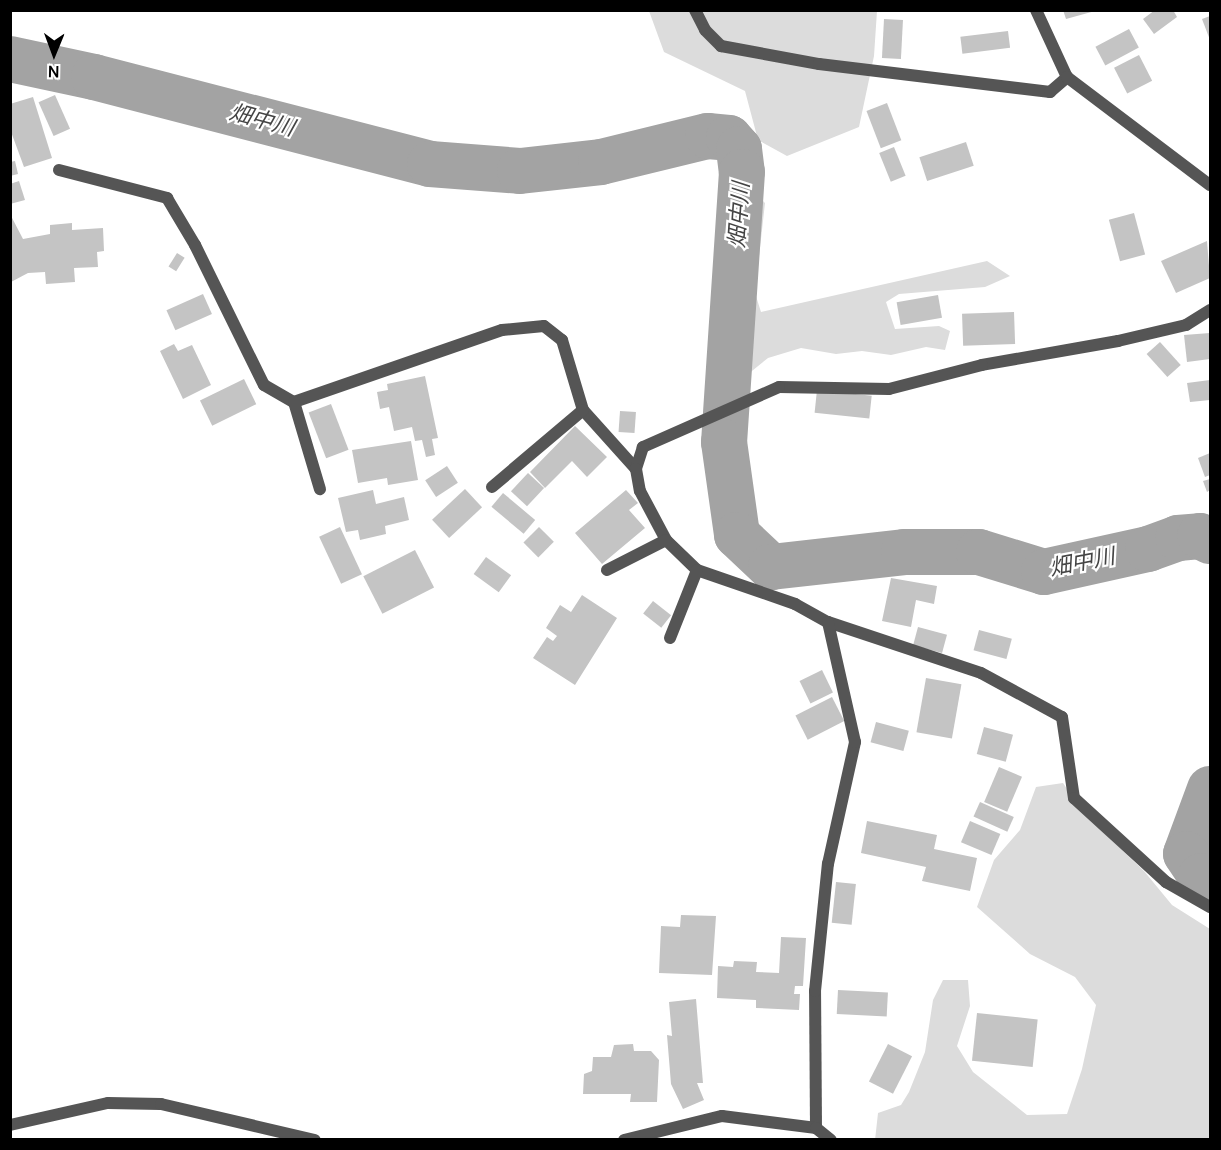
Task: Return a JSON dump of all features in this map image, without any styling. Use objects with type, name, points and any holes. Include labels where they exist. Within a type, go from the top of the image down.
[{"type":"street","points":[[694,10],[705,30],[721,46],[808,62],[1050,92],[1067,77]]},
{"type":"street","points":[[1036,10],[1067,77],[1210,184]]},
{"type":"street","points":[[59,170],[167,198],[195,245],[264,385],[294,402],[320,489]]},
{"type":"street","points":[[1210,310],[1186,324],[1129,338],[982,364],[889,389],[779,387],[643,447],[636,469],[640,491],[666,540],[697,570],[795,604],[828,622],[981,673],[1062,717],[1074,798],[1166,882],[1210,907]]},
{"type":"street","points":[[294,402],[502,330],[543,326],[561,340],[583,411],[636,469]]},
{"type":"street","points":[[492,487],[583,411]]},
{"type":"street","points":[[607,570],[666,540]]},
{"type":"street","points":[[670,638],[697,570]]},
{"type":"street","points":[[624,1140],[722,1116],[825,1136],[813,1076],[817,968],[828,864],[855,742],[828,622]]},
{"type":"street","points":[[10,1125],[108,1103],[161,1104],[315,1140]]},
{"type":"shaded area","points":[[649,11],[877,11],[874,56],[859,127],[787,156],[758,140],[745,91],[664,52]]},
{"type":"shaded area","points":[[746,184],[765,203],[755,293],[761,312],[987,261],[1010,276],[985,287],[899,294],[886,302],[895,329],[939,326],[950,331],[945,350],[926,347],[891,355],[862,351],[836,354],[801,348],[768,358],[737,383]]},
{"type":"shaded area","points":[[1063,783],[1084,814],[1144,871],[1172,905],[1210,929],[1210,1139],[875,1140],[878,1113],[901,1105],[909,1092],[925,1052],[933,1000],[943,980],[968,980],[970,1006],[957,1046],[973,1072],[1027,1115],[1067,1114],[1082,1069],[1096,1005],[1075,977],[1030,954],[977,907],[994,860],[1020,830],[1036,787]]},
{"type":"shaded area","points":[[1210,815],[1210,871],[1197,850]]},
{"type":"building","points":[[1063,10],[1095,10],[1095,11],[1066,19]]},
{"type":"building","points":[[1155,10],[1173,10],[1177,17],[1154,34],[1143,19]]},
{"type":"building","points":[[1210,16],[1210,40],[1202,19]]},
{"type":"building","points":[[884,19],[903,20],[901,59],[882,58]]},
{"type":"building","points":[[1129,29],[1139,48],[1105,65],[1095,47]]},
{"type":"building","points":[[1008,31],[1010,48],[962,54],[960,37]]},
{"type":"building","points":[[1139,55],[1152,81],[1127,94],[1114,68]]},
{"type":"building","points":[[55,95],[70,129],[54,136],[39,102]]},
{"type":"building","points":[[33,97],[52,158],[24,167],[10,129],[10,104]]},
{"type":"building","points":[[887,103],[901,140],[881,148],[866,111]]},
{"type":"building","points":[[966,142],[974,166],[927,181],[919,157]]},
{"type":"building","points":[[894,147],[906,176],[891,182],[879,153]]},
{"type":"building","points":[[15,161],[18,174],[10,176],[10,162]]},
{"type":"building","points":[[19,181],[25,200],[10,204],[10,184]]},
{"type":"building","points":[[1134,213],[1145,255],[1120,261],[1109,220]]},
{"type":"building","points":[[10,214],[23,239],[50,234],[50,225],[72,223],[72,230],[103,228],[104,251],[97,252],[98,267],[74,268],[75,282],[46,284],[45,272],[28,273],[11,282]]},
{"type":"building","points":[[1207,241],[1210,278],[1176,293],[1161,261]]},
{"type":"building","points":[[177,253],[185,258],[176,271],[169,267]]},
{"type":"building","points":[[203,294],[212,314],[175,330],[166,310]]},
{"type":"building","points":[[938,295],[942,318],[901,325],[897,302]]},
{"type":"building","points":[[1014,312],[1015,344],[963,346],[962,314]]},
{"type":"building","points":[[1210,333],[1210,359],[1187,362],[1184,335]]},
{"type":"building","points":[[1160,342],[1181,365],[1167,377],[1147,354]]},
{"type":"building","points":[[174,344],[178,351],[192,345],[211,385],[183,399],[160,351]]},
{"type":"building","points":[[425,376],[438,438],[432,439],[435,455],[426,457],[422,440],[415,441],[412,427],[394,431],[389,407],[380,409],[377,392],[388,390],[387,384]]},
{"type":"building","points":[[244,379],[256,404],[212,426],[200,400]]},
{"type":"building","points":[[1210,380],[1210,400],[1190,402],[1187,383]]},
{"type":"building","points":[[817,390],[872,396],[869,419],[815,413]]},
{"type":"building","points":[[331,404],[349,450],[326,458],[309,413]]},
{"type":"building","points":[[620,411],[636,412],[634,433],[619,432]]},
{"type":"building","points":[[575,426],[607,457],[587,477],[572,461],[545,488],[530,472]]},
{"type":"building","points":[[411,441],[418,480],[388,485],[387,478],[358,483],[352,450]]},
{"type":"building","points":[[1210,453],[1210,475],[1205,477],[1198,458]]},
{"type":"building","points":[[447,466],[458,483],[436,497],[425,480]]},
{"type":"building","points":[[528,473],[544,488],[527,506],[511,491]]},
{"type":"building","points":[[1210,479],[1210,490],[1207,492],[1203,481]]},
{"type":"building","points":[[465,489],[482,507],[449,538],[432,520]]},
{"type":"building","points":[[373,490],[376,504],[404,497],[409,520],[385,526],[386,534],[360,540],[358,530],[346,532],[338,498]]},
{"type":"building","points":[[626,490],[638,503],[629,510],[645,528],[602,564],[575,533]]},
{"type":"building","points":[[503,493],[535,520],[524,534],[491,507]]},
{"type":"building","points":[[340,527],[362,574],[341,584],[319,537]]},
{"type":"building","points":[[539,527],[554,542],[538,557],[523,543]]},
{"type":"building","points":[[415,550],[434,587],[382,614],[363,576]]},
{"type":"building","points":[[486,557],[511,575],[499,592],[474,574]]},
{"type":"building","points":[[891,578],[937,586],[934,604],[916,600],[911,627],[882,621]]},
{"type":"building","points":[[582,595],[617,618],[575,685],[533,658],[547,637],[553,641],[557,636],[546,628],[560,605],[571,612]]},
{"type":"building","points":[[653,601],[671,615],[661,628],[643,614]]},
{"type":"building","points":[[918,627],[947,635],[942,653],[913,645]]},
{"type":"building","points":[[979,630],[1012,639],[1006,659],[974,650]]},
{"type":"building","points":[[822,670],[833,692],[810,703],[800,681]]},
{"type":"building","points":[[926,678],[961,684],[952,738],[916,732]]},
{"type":"building","points":[[832,697],[844,721],[808,740],[795,716]]},
{"type":"building","points":[[876,722],[909,731],[903,751],[871,742]]},
{"type":"building","points":[[984,727],[1013,735],[1006,762],[977,754]]},
{"type":"building","points":[[999,767],[1022,777],[1007,812],[984,802]]},
{"type":"building","points":[[980,802],[1014,817],[1007,832],[973,817]]},
{"type":"building","points":[[867,821],[937,835],[934,849],[977,858],[970,891],[922,881],[926,867],[861,853]]},
{"type":"building","points":[[970,821],[1000,834],[991,855],[961,842]]},
{"type":"building","points":[[836,882],[856,884],[852,925],[832,923]]},
{"type":"building","points":[[681,915],[716,916],[712,975],[659,973],[661,926],[680,927]]},
{"type":"building","points":[[781,937],[806,938],[803,986],[795,986],[794,994],[800,994],[799,1010],[756,1008],[756,1000],[717,998],[718,966],[733,967],[734,961],[757,962],[756,972],[779,973]]},
{"type":"building","points":[[838,990],[888,993],[887,1017],[837,1014]]},
{"type":"building","points":[[696,999],[703,1083],[697,1083],[704,1100],[683,1109],[671,1084],[667,1035],[672,1036],[669,1002]]},
{"type":"building","points":[[977,1013],[1038,1019],[1033,1067],[972,1061]]},
{"type":"building","points":[[633,1044],[634,1051],[651,1051],[659,1060],[657,1102],[630,1102],[631,1094],[583,1094],[584,1074],[592,1071],[593,1057],[611,1057],[614,1045]]},
{"type":"building","points":[[888,1044],[912,1056],[893,1094],[869,1081]]},
{"type":"waterway","name":"畑中川","points":[[10,59],[94,77],[430,164],[520,171],[601,162],[708,136],[729,138],[739,149],[742,172],[724,442],[737,535],[771,567],[904,552],[979,552],[1044,572],[1148,549],[1178,538],[1200,536],[1210,541]]},
{"type":"waterway","name":"畑中川","points":[[1210,789],[1186,854],[1201,876],[1210,878]]}]
